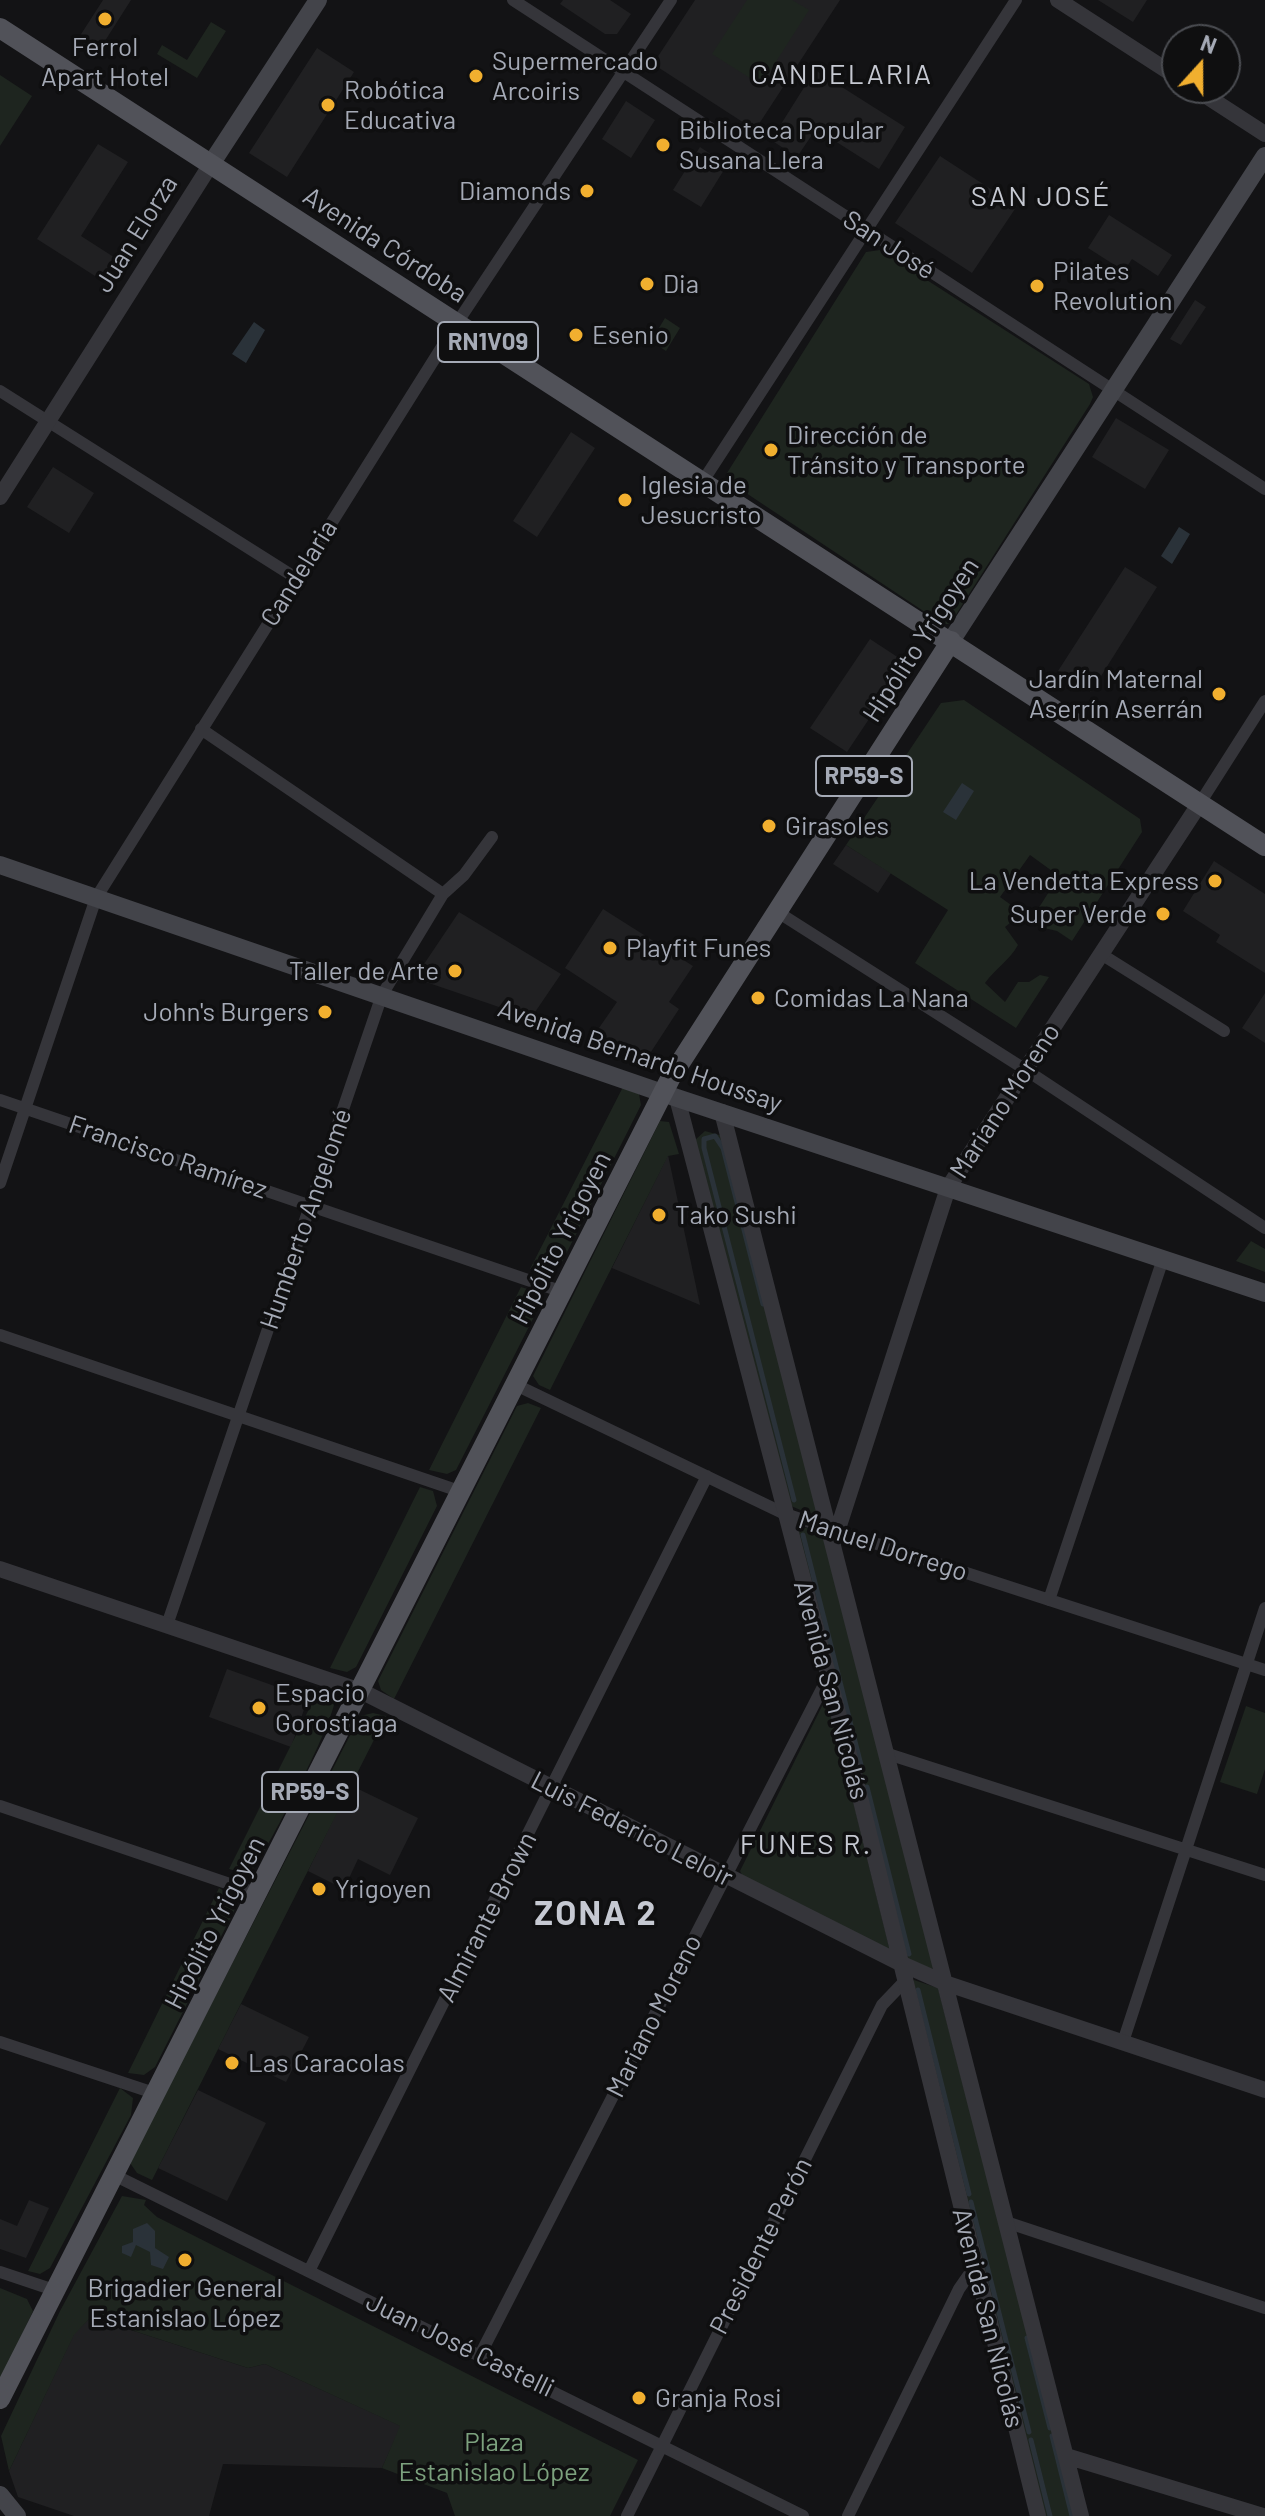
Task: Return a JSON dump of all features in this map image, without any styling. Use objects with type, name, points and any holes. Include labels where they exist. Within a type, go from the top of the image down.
[{"type":"main road","name":"Juan Elorza","points":[[211,164],[318,0]]},
{"type":"main road","name":"Avenida Córdoba","points":[[0,28],[1265,846]]},
{"type":"main road","name":"Hipólito Yrigoyen","points":[[0,2399],[563,1292],[670,1095],[696,1035],[1265,156]]},
{"type":"main road","name":"Avenida Bernardo Houssay","points":[[0,865],[670,1095],[1265,1293]]},
{"type":"main road","points":[[0,2495],[17,2516]]},
{"type":"street","name":"San José","points":[[513,0],[1265,489]]},
{"type":"street","name":"Candelaria","points":[[0,1183],[96,898],[457,323],[671,0]]},
{"type":"street","points":[[703,481],[1016,0]]},
{"type":"street","points":[[1058,0],[1161,67]]},
{"type":"street","points":[[1219,104],[1265,134]]},
{"type":"street","name":"Juan Elorza","points":[[0,497],[211,164]]},
{"type":"street","points":[[0,391],[296,578]]},
{"type":"street","name":"Mariano Moreno","points":[[834,1534],[948,1188],[1265,701]]},
{"type":"street","points":[[201,729],[443,894]]},
{"type":"street","name":"Humberto Angelomé","points":[[167,1625],[382,995],[443,894],[464,875],[492,837]]},
{"type":"street","points":[[776,911],[1026,1070],[1265,1228]]},
{"type":"street","points":[[1101,954],[1224,1031]]},
{"type":"street","name":"Avenida San Nicolás","points":[[670,1095],[828,1677],[1038,2516]]},
{"type":"street","name":"Francisco Ramírez","points":[[0,1100],[563,1292]]},
{"type":"street","name":"Avenida San Nicolás","points":[[722,1112],[834,1534],[1081,2516]]},
{"type":"street","points":[[1049,1600],[1163,1259]]},
{"type":"street","points":[[0,1335],[462,1492]]},
{"type":"street","name":"Manuel Dorrego","points":[[516,1385],[785,1514],[834,1534],[1265,1670]]},
{"type":"street","name":"Almirante Brown","points":[[309,2271],[707,1476]]},
{"type":"street","name":"Luis Federico Leloir","points":[[0,1569],[361,1691],[726,1877],[945,1983],[1265,2090]]},
{"type":"street","points":[[1123,2042],[1265,1608]]},
{"type":"street","name":"Mariano Moreno","points":[[480,2355],[828,1677]]},
{"type":"street","points":[[888,1754],[1265,1875]]},
{"type":"street","points":[[0,1806],[259,1894]]},
{"type":"street","name":"Presidente Perón","points":[[627,2516],[882,2005],[904,1982]]},
{"type":"street","points":[[0,2042],[157,2094]]},
{"type":"street","name":"Juan José Castelli","points":[[116,2176],[803,2516]]},
{"type":"street","points":[[1006,2222],[1265,2308]]},
{"type":"street","points":[[848,2516],[959,2289],[975,2266]]},
{"type":"street","points":[[0,2272],[57,2291]]},
{"type":"street","points":[[1066,2456],[1263,2516]]},
{"type":"shaded area","name":"Ferrol Apart Hotel","points":[[103,0],[131,0],[96,55],[76,42]]},
{"type":"shaded area","points":[[563,0],[610,0],[631,14],[617,34],[605,34],[560,4]]},
{"type":"shaded area","points":[[695,0],[840,0],[755,130],[653,64]]},
{"type":"shaded area","points":[[1098,0],[1147,0],[1133,22]]},
{"type":"shaded area","points":[[317,48],[354,72],[287,177],[249,153]]},
{"type":"shaded area","points":[[815,70],[905,127],[879,169],[816,129],[797,157],[771,140]]},
{"type":"shaded area","points":[[626,101],[655,120],[631,158],[602,139]]},
{"type":"shaded area","points":[[98,144],[128,162],[81,236],[120,261],[106,283],[37,239]]},
{"type":"shaded area","points":[[700,147],[727,165],[701,207],[673,190]]},
{"type":"shaded area","points":[[940,156],[1017,206],[972,273],[895,223]]},
{"type":"shaded area","points":[[1109,215],[1172,255],[1158,276],[1132,259],[1124,271],[1088,248]]},
{"type":"shaded area","points":[[1195,300],[1206,307],[1181,345],[1170,339]]},
{"type":"shaded area","points":[[254,322],[265,330],[246,363],[232,354]]},
{"type":"shaded area","points":[[1116,418],[1169,450],[1145,489],[1092,457]]},
{"type":"shaded area","points":[[571,432],[595,448],[537,537],[513,521]]},
{"type":"shaded area","points":[[53,467],[94,493],[69,533],[27,507]]},
{"type":"shaded area","points":[[1179,527],[1190,534],[1172,564],[1161,556]]},
{"type":"shaded area","points":[[1125,567],[1157,587],[1091,692],[1058,671]]},
{"type":"shaded area","points":[[870,639],[899,658],[901,671],[847,752],[810,728]]},
{"type":"shaded area","points":[[962,783],[974,791],[956,820],[943,812]]},
{"type":"shaded area","points":[[846,845],[891,873],[878,893],[833,864]]},
{"type":"shaded area","points":[[1214,861],[1265,894],[1265,973],[1216,942],[1220,935],[1183,911]]},
{"type":"shaded area","points":[[603,909],[693,966],[669,1002],[679,1009],[647,1058],[592,1038],[617,1002],[565,968]]},
{"type":"shaded area","points":[[459,912],[561,974],[531,1018],[426,982],[420,970]]},
{"type":"shaded area","points":[[1265,993],[1265,1043],[1242,1028]]},
{"type":"shaded area","points":[[668,1155],[700,1305],[612,1268]]},
{"type":"shaded area","name":"Espacio Gorostiaga","points":[[227,1669],[308,1698],[291,1747],[209,1717]]},
{"type":"shaded area","points":[[350,1785],[418,1818],[390,1875],[358,1859],[344,1889],[308,1871]]},
{"type":"shaded area","points":[[241,2004],[309,2037],[286,2082],[218,2049]]},
{"type":"shaded area","points":[[198,2090],[266,2123],[227,2201],[158,2168]]},
{"type":"shaded area","points":[[29,2200],[49,2208],[26,2258],[0,2249],[0,2219],[17,2226]]},
{"type":"shaded area","points":[[147,2223],[155,2231],[155,2248],[169,2257],[163,2269],[151,2265],[150,2252],[136,2245],[131,2257],[122,2253],[122,2246],[133,2242],[133,2229]]},
{"type":"shaded area","points":[[91,2317],[248,2368],[265,2364],[401,2426],[382,2468],[223,2464],[209,2516],[74,2516],[18,2497],[9,2471],[74,2334]]},
{"type":"green space","points":[[747,0],[792,0],[809,10],[761,85],[712,54]]},
{"type":"green space","points":[[211,22],[226,31],[197,78],[157,54],[162,45],[187,60]]},
{"type":"green space","points":[[0,75],[32,96],[0,146]]},
{"type":"green space","points":[[880,250],[1089,384],[1093,397],[950,624],[943,624],[728,481],[727,473],[866,252]]},
{"type":"green space","points":[[665,318],[680,328],[666,351],[651,341]]},
{"type":"green space","points":[[964,700],[1140,819],[1142,832],[1072,941],[1057,931],[1035,926],[1038,909],[1059,876],[1030,855],[1000,897],[1029,918],[1015,919],[1005,927],[1018,945],[985,983],[1005,1002],[1018,982],[1029,982],[1040,975],[1049,977],[1016,1028],[915,963],[948,910],[846,845],[941,703]]},
{"type":"green space","points":[[624,1085],[639,1094],[641,1105],[560,1266],[550,1272],[530,1269]]},
{"type":"green space","points":[[660,1121],[669,1122],[679,1154],[668,1156],[550,1390],[539,1385],[533,1376]]},
{"type":"green space","points":[[705,1131],[723,1136],[819,1515],[814,1516],[789,1505],[695,1140]]},
{"type":"green space","points":[[1251,1241],[1265,1249],[1265,1272],[1236,1261]]},
{"type":"green space","points":[[521,1287],[534,1291],[540,1305],[456,1470],[447,1474],[429,1470]]},
{"type":"green space","points":[[528,1403],[541,1408],[394,1699],[381,1690],[378,1681],[517,1406]]},
{"type":"green space","points":[[420,1487],[433,1491],[437,1506],[356,1667],[347,1672],[330,1668]]},
{"type":"green space","points":[[797,1528],[822,1532],[934,1968],[928,1970],[908,1961]]},
{"type":"green space","points":[[320,1687],[335,1696],[333,1708],[301,1781],[253,1869],[247,1874],[229,1869]]},
{"type":"green space","points":[[827,1696],[890,1950],[744,1879],[740,1871]]},
{"type":"green space","points":[[1246,1706],[1265,1713],[1265,1769],[1257,1794],[1220,1782]]},
{"type":"green space","points":[[373,1713],[386,1716],[152,2180],[137,2173],[130,2163],[134,2154],[360,1716]]},
{"type":"green space","points":[[219,1888],[233,1896],[235,1909],[155,2067],[144,2075],[128,2073]]},
{"type":"green space","points":[[914,1980],[938,1988],[1075,2516],[1044,2516],[911,1982]]},
{"type":"green space","points":[[120,2088],[133,2098],[131,2115],[50,2268],[40,2274],[28,2271]]},
{"type":"green space","name":"Plaza Estanislao López","points":[[122,2196],[146,2200],[144,2205],[157,2217],[638,2460],[610,2516],[455,2516],[447,2493],[382,2468],[400,2426],[265,2364],[248,2368],[91,2317],[74,2335],[9,2471],[1,2436],[60,2311]]},
{"type":"green space","points":[[0,2288],[27,2299],[33,2311],[0,2382]]},
{"type":"waterway","points":[[763,1304],[723,1148],[715,1136],[704,1139],[794,1500]]},
{"type":"waterway","points":[[803,1535],[862,1769]]},
{"type":"waterway","points":[[867,1787],[909,1954]]},
{"type":"waterway","points":[[918,1990],[969,2194]]},
{"type":"waterway","points":[[971,2202],[1029,2432]]},
{"type":"waterway","points":[[1027,2338],[1050,2428]]},
{"type":"waterway","points":[[1052,2436],[1072,2516]]},
{"type":"waterway","points":[[1031,2440],[1050,2516]]},
{"type":"place","name":"Ferrol Apart Hotel","points":[[105,19]]},
{"type":"place","name":"Supermercado Arcoiris","points":[[476,76]]},
{"type":"place","name":"Robótica Educativa","points":[[328,105]]},
{"type":"place","name":"Biblioteca Popular Susana Llera","points":[[663,145]]},
{"type":"place","name":"Diamonds","points":[[587,191]]},
{"type":"place","name":"Dia","points":[[647,284]]},
{"type":"place","name":"Pilates Revolution","points":[[1037,286]]},
{"type":"place","name":"Esenio","points":[[576,335]]},
{"type":"place","name":"Dirección de Tránsito y Transporte","points":[[771,450]]},
{"type":"place","name":"Iglesia de Jesucristo","points":[[625,500]]},
{"type":"place","name":"Jardín Maternal Aserrín Aserrán","points":[[1219,694]]},
{"type":"place","name":"Girasoles","points":[[769,826]]},
{"type":"place","name":"La Vendetta Express","points":[[1215,881]]},
{"type":"place","name":"Super Verde","points":[[1163,914]]},
{"type":"place","name":"Playfit Funes","points":[[610,948]]},
{"type":"place","name":"Taller de Arte","points":[[455,971]]},
{"type":"place","name":"Comidas La Nana","points":[[758,998]]},
{"type":"place","name":"John's Burgers","points":[[325,1012]]},
{"type":"place","name":"Tako Sushi","points":[[659,1215]]},
{"type":"place","name":"Espacio Gorostiaga","points":[[259,1708]]},
{"type":"place","name":"Yrigoyen","points":[[319,1889]]},
{"type":"place","name":"Las Caracolas","points":[[232,2063]]},
{"type":"place","name":"Brigadier General Estanislao López","points":[[185,2260]]},
{"type":"place","name":"Granja Rosi","points":[[639,2398]]},
{"type":"district","name":"CANDELARIA","points":[[842,75]]},
{"type":"district","name":"SAN JOSÉ","points":[[1041,197]]},
{"type":"district","name":"FUNES R.","points":[[806,1845]]},
{"type":"district","name":"ZONA 2","points":[[596,1914]]}]
